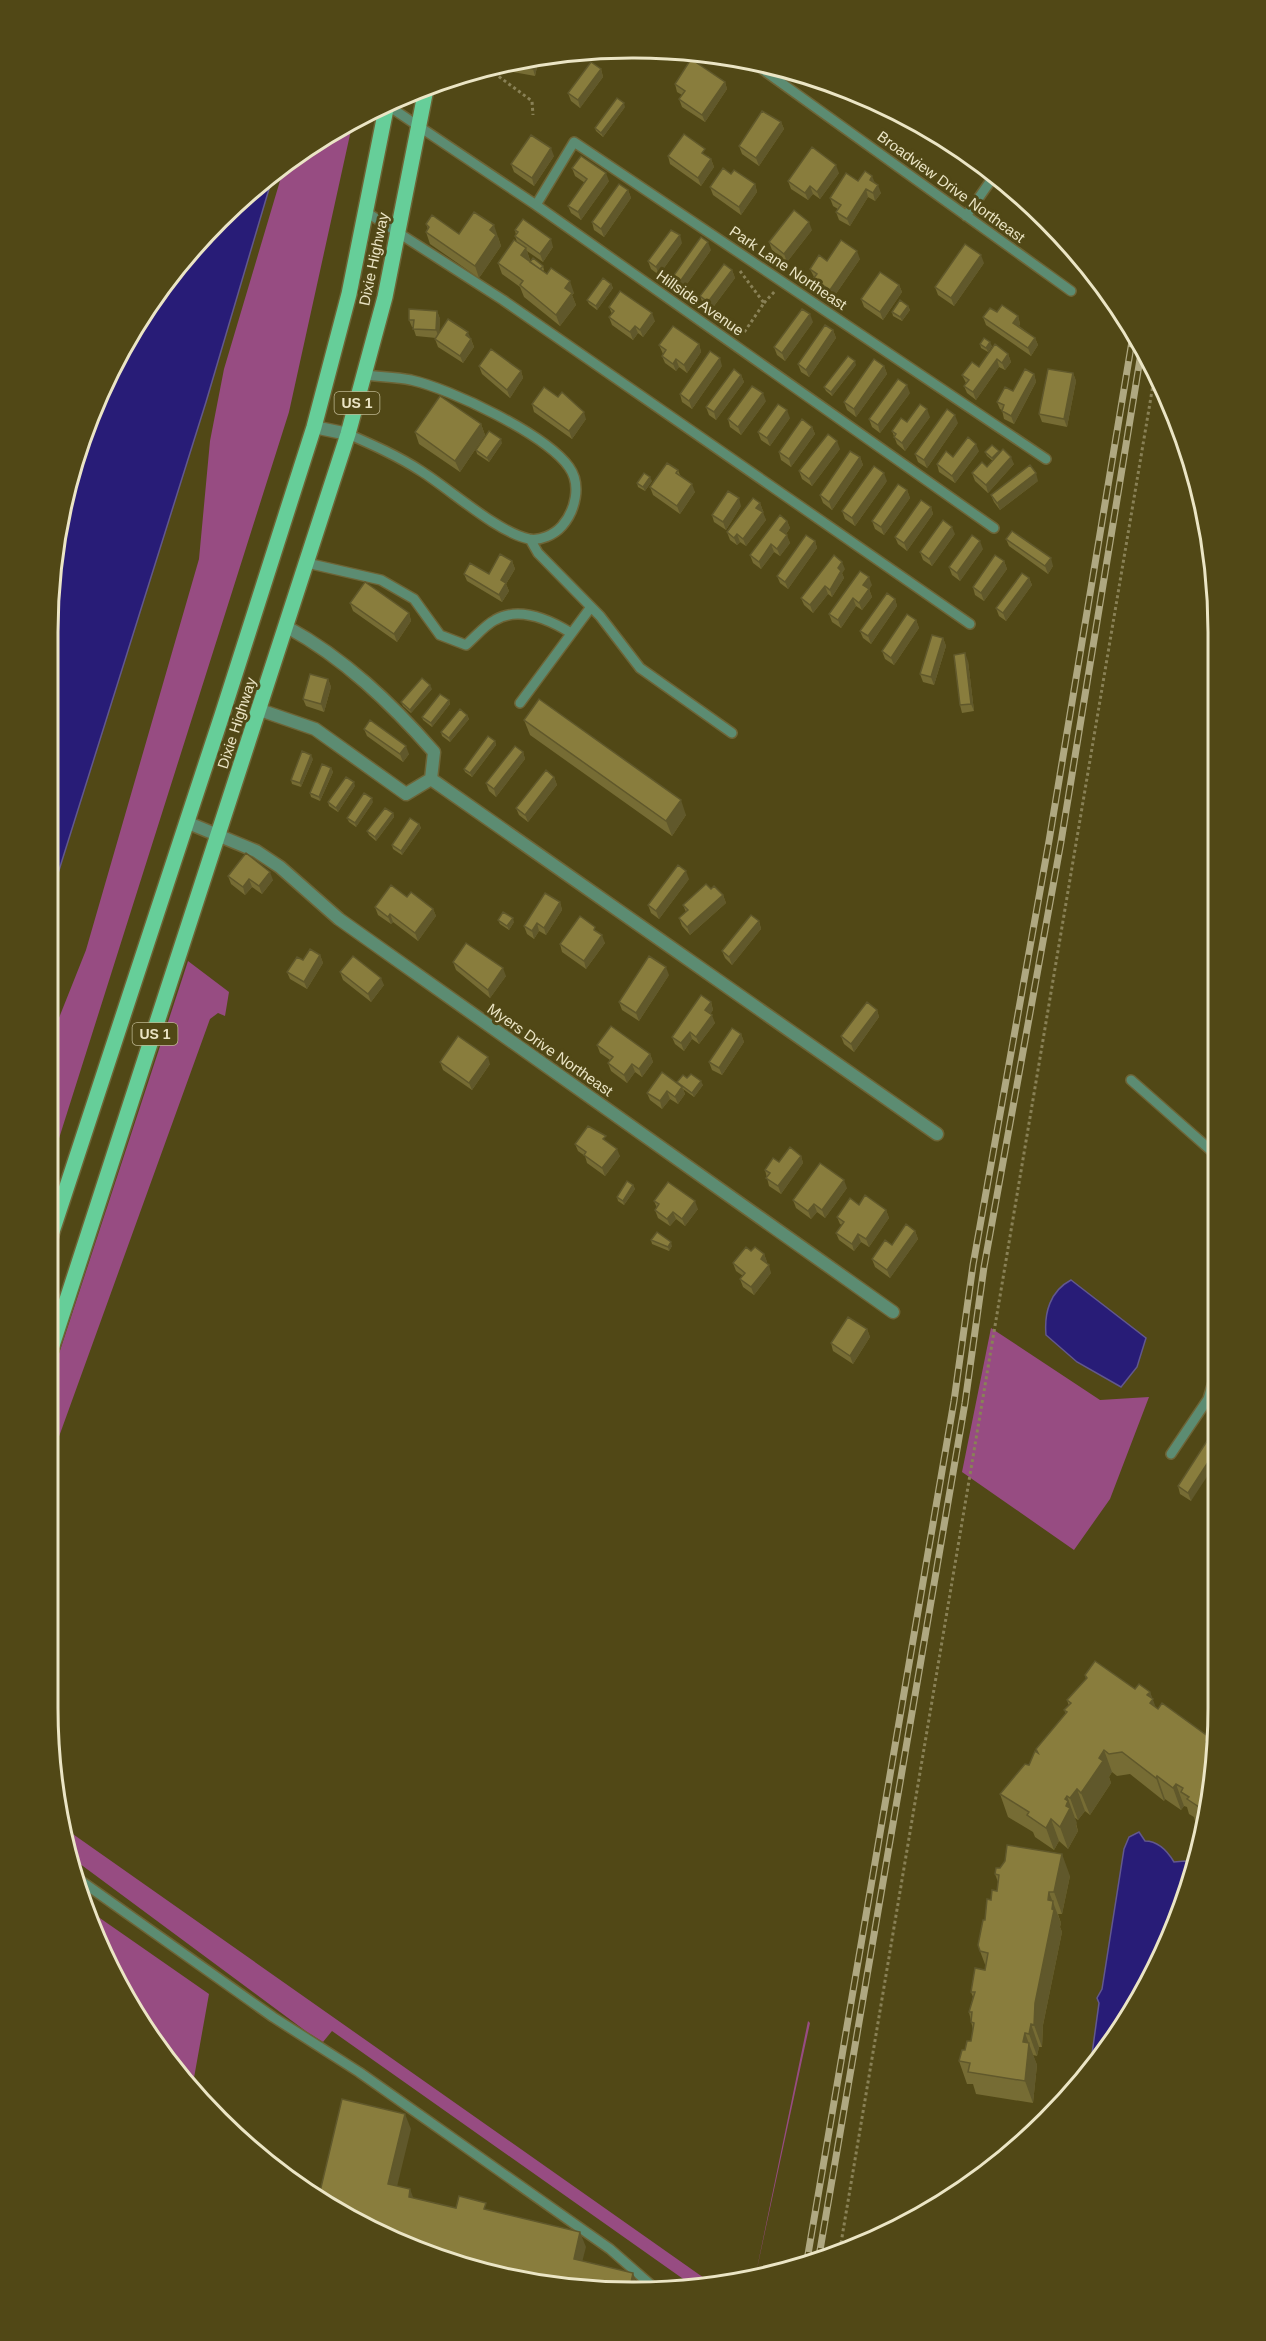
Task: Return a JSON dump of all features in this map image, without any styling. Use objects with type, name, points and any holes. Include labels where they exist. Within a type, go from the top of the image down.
[{"type":"main road","name":"Dixie Highway","points":[[58,1328],[348,434],[365,375],[398,232],[424,98]]},
{"type":"main road","name":"Dixie Highway","points":[[58,1211],[314,426],[349,294],[385,115]]},
{"type":"street","points":[[314,426],[348,434]]},
{"type":"street","points":[[286,627],[316,643],[393,705],[434,752],[431,779]]},
{"type":"street","points":[[260,710],[315,729],[406,794],[431,779]]},
{"type":"street","points":[[431,779],[937,1134]]},
{"type":"street","name":"Myers Drive Northeast","points":[[186,822],[220,834],[256,851],[280,867],[339,919],[893,1312]]},
{"type":"lane","name":"Broadview Drive Northeast","points":[[771,76],[1071,291]]},
{"type":"lane","name":"Hillside Avenue","points":[[396,110],[536,205],[994,528]]},
{"type":"lane","name":"Park Lane Northeast","points":[[536,205],[574,142],[1046,459]]},
{"type":"lane","points":[[966,216],[990,182]]},
{"type":"lane","points":[[366,212],[503,300],[970,624]]},
{"type":"lane","points":[[348,434],[420,470],[500,526],[530,539],[545,538],[561,528],[575,499],[576,486],[569,468],[532,436],[469,402],[411,380],[365,375]]},
{"type":"lane","points":[[530,539],[538,553],[591,607],[640,668],[732,733]]},
{"type":"lane","points":[[307,563],[381,580],[414,599],[440,635],[466,645],[496,619],[525,614],[553,622],[571,633]]},
{"type":"lane","points":[[520,703],[591,607]]},
{"type":"lane","points":[[1131,1080],[1208,1148]]},
{"type":"lane","points":[[1171,1454],[1208,1407]]},
{"type":"lane","points":[[87,1885],[273,2017],[359,2072],[610,2249],[647,2282]]},
{"type":"path","points":[[497,75],[532,101],[534,115]]},
{"type":"path","points":[[735,345],[764,303],[737,268]]},
{"type":"path","points":[[841,2244],[1152,388]]},
{"type":"shaded area","points":[[350,133],[289,412],[58,1142],[58,1020],[86,950],[199,559],[210,441],[224,369],[281,179]]},
{"type":"shaded area","points":[[269,188],[206,402],[58,873],[60,595],[63,558],[70,521],[89,448],[118,379],[155,314],[201,254]]},
{"type":"shaded area","points":[[188,961],[229,992],[225,1016],[218,1013],[210,1019],[58,1439],[58,1357]]},
{"type":"shaded area","points":[[1071,1280],[1146,1338],[1137,1367],[1121,1387],[1077,1362],[1046,1335],[1047,1311],[1053,1296]]},
{"type":"shaded area","points":[[991,1328],[1100,1400],[1149,1397],[1110,1499],[1074,1550],[962,1472]]},
{"type":"shaded area","points":[[1139,1832],[1145,1841],[1150,1841],[1162,1848],[1174,1862],[1186,1862],[1164,1928],[1148,1962],[1131,1995],[1092,2054],[1099,2003],[1097,1998],[1102,1989],[1124,1849],[1129,1837]]},
{"type":"shaded area","points":[[73,1834],[704,2278],[685,2280],[332,2031],[323,2042],[80,1864]]},
{"type":"shaded area","points":[[98,1917],[209,1994],[194,2078],[155,2027],[135,1995]]},
{"type":"shaded area","points":[[808,2021],[810,2023],[757,2268]]},
{"type":"building","points":[[689,61],[695,62],[725,82],[702,115],[679,99],[685,91],[675,84]]},
{"type":"building","points":[[591,62],[601,69],[578,100],[568,93]]},
{"type":"building","points":[[617,98],[624,103],[601,133],[595,128]]},
{"type":"building","points":[[762,111],[781,122],[756,158],[739,146]]},
{"type":"building","points":[[684,134],[705,149],[702,153],[711,159],[698,178],[668,156]]},
{"type":"building","points":[[531,135],[551,148],[532,178],[511,164]]},
{"type":"building","points":[[812,147],[836,165],[817,192],[810,186],[805,193],[788,181]]},
{"type":"building","points":[[581,156],[606,173],[578,212],[568,206],[587,179],[572,168]]},
{"type":"building","points":[[723,168],[731,174],[734,170],[755,184],[739,207],[710,187]]},
{"type":"building","points":[[865,171],[872,176],[870,180],[878,185],[873,193],[866,189],[847,219],[836,212],[841,205],[830,198],[846,173],[858,181]]},
{"type":"building","points":[[619,184],[628,190],[601,229],[592,222]]},
{"type":"building","points":[[794,210],[809,222],[784,254],[769,242]]},
{"type":"building","points":[[474,212],[494,225],[490,230],[496,235],[475,266],[426,232],[429,227],[426,224],[432,215],[459,234]]},
{"type":"building","points":[[523,219],[551,239],[540,254],[515,236],[518,232],[515,230]]},
{"type":"building","points":[[671,230],[680,235],[656,267],[648,261]]},
{"type":"building","points":[[701,237],[708,242],[679,283],[672,278]]},
{"type":"building","points":[[514,240],[526,248],[521,255],[547,274],[551,268],[570,281],[565,288],[572,293],[556,315],[520,285],[523,281],[498,263]]},
{"type":"building","points":[[841,240],[857,251],[830,290],[813,279],[817,274],[810,269],[819,255],[827,261]]},
{"type":"building","points":[[965,244],[981,255],[951,298],[935,287]]},
{"type":"building","points":[[533,258],[543,266],[540,269],[530,262]]},
{"type":"building","points":[[724,264],[732,270],[708,302],[700,296]]},
{"type":"building","points":[[880,272],[899,285],[880,312],[861,299]]},
{"type":"building","points":[[603,278],[611,284],[596,306],[587,300]]},
{"type":"building","points":[[620,291],[652,313],[640,330],[635,326],[630,332],[609,317],[614,311],[609,307]]},
{"type":"building","points":[[900,300],[908,306],[900,317],[892,312]]},
{"type":"building","points":[[1002,305],[1018,316],[1013,323],[1035,338],[1028,348],[983,317],[990,308],[997,312]]},
{"type":"building","points":[[409,309],[437,311],[436,330],[413,329],[414,320],[409,320]]},
{"type":"building","points":[[802,309],[810,314],[782,353],[774,347]]},
{"type":"building","points":[[448,319],[468,332],[466,335],[471,339],[460,356],[435,339]]},
{"type":"building","points":[[825,325],[833,330],[806,370],[798,364]]},
{"type":"building","points":[[673,326],[699,344],[684,365],[676,359],[673,364],[662,356],[666,350],[659,345]]},
{"type":"building","points":[[984,338],[990,342],[986,348],[980,344]]},
{"type":"building","points":[[995,344],[1008,354],[1002,363],[997,359],[973,392],[964,386],[969,380],[962,375],[972,362],[979,367]]},
{"type":"building","points":[[491,349],[521,371],[507,390],[479,366]]},
{"type":"building","points":[[710,351],[720,358],[689,401],[680,394]]},
{"type":"building","points":[[848,356],[855,361],[831,392],[824,387]]},
{"type":"building","points":[[874,359],[884,366],[854,409],[844,402]]},
{"type":"building","points":[[734,369],[741,375],[714,412],[706,407]]},
{"type":"building","points":[[1025,369],[1034,374],[1011,416],[1002,411],[1004,405],[997,402],[1005,387],[1013,391]]},
{"type":"building","points":[[1048,369],[1073,373],[1064,419],[1039,414]]},
{"type":"building","points":[[898,379],[907,385],[878,425],[869,419]]},
{"type":"building","points":[[752,386],[763,393],[738,427],[728,419]]},
{"type":"building","points":[[544,387],[558,397],[562,392],[584,412],[569,431],[532,404]]},
{"type":"building","points":[[440,396],[481,424],[455,461],[415,432]]},
{"type":"building","points":[[778,404],[787,410],[767,438],[758,432]]},
{"type":"building","points":[[920,404],[927,409],[902,443],[894,437],[896,434],[892,431],[901,418],[907,422]]},
{"type":"building","points":[[947,409],[955,415],[924,460],[915,454]]},
{"type":"building","points":[[802,419],[812,427],[789,459],[779,452]]},
{"type":"building","points":[[489,431],[501,439],[487,458],[476,450]]},
{"type":"building","points":[[828,434],[837,441],[809,479],[799,471]]},
{"type":"building","points":[[968,437],[976,444],[952,476],[937,464],[946,451],[953,457]]},
{"type":"building","points":[[992,445],[999,451],[992,458],[985,452]]},
{"type":"building","points":[[1003,449],[1011,457],[986,485],[972,473],[982,462],[987,467]]},
{"type":"building","points":[[850,451],[860,457],[829,502],[820,495]]},
{"type":"building","points":[[667,463],[678,470],[676,473],[692,484],[677,506],[650,487]]},
{"type":"building","points":[[1030,465],[1036,473],[997,503],[991,495]]},
{"type":"building","points":[[874,466],[884,473],[852,518],[842,511]]},
{"type":"building","points":[[644,473],[650,477],[643,487],[637,483]]},
{"type":"building","points":[[898,484],[907,490],[881,527],[872,521]]},
{"type":"building","points":[[728,491],[739,498],[723,522],[712,515]]},
{"type":"building","points":[[753,498],[760,503],[756,508],[763,512],[743,539],[737,534],[734,538],[727,532]]},
{"type":"building","points":[[921,500],[931,507],[904,543],[895,537]]},
{"type":"building","points":[[780,515],[787,521],[780,530],[787,535],[777,549],[771,544],[759,562],[750,555]]},
{"type":"building","points":[[943,520],[952,527],[929,559],[920,552]]},
{"type":"building","points":[[1012,531],[1051,558],[1045,566],[1006,539]]},
{"type":"building","points":[[806,535],[815,541],[785,582],[777,576]]},
{"type":"building","points":[[972,535],[980,541],[957,573],[949,567]]},
{"type":"building","points":[[500,554],[512,561],[501,580],[506,583],[499,595],[464,574],[470,563],[489,574]]},
{"type":"building","points":[[834,555],[842,562],[838,568],[841,571],[830,590],[825,586],[810,605],[801,598]]},
{"type":"building","points":[[995,555],[1004,561],[981,593],[973,587]]},
{"type":"building","points":[[860,571],[869,577],[863,585],[869,589],[859,603],[853,598],[838,620],[829,614]]},
{"type":"building","points":[[1022,573],[1029,578],[1003,613],[996,608]]},
{"type":"building","points":[[365,582],[409,613],[394,634],[350,603]]},
{"type":"building","points":[[887,593],[895,599],[868,636],[860,631]]},
{"type":"building","points":[[907,614],[916,620],[891,658],[882,651]]},
{"type":"building","points":[[932,635],[943,638],[931,677],[920,674]]},
{"type":"building","points":[[965,653],[971,704],[960,705],[954,655]]},
{"type":"building","points":[[310,674],[328,679],[321,704],[303,699]]},
{"type":"building","points":[[422,678],[430,685],[410,710],[401,702]]},
{"type":"building","points":[[440,694],[449,700],[431,723],[422,717]]},
{"type":"building","points":[[539,699],[681,800],[666,821],[524,720]]},
{"type":"building","points":[[460,709],[467,715],[449,738],[441,732]]},
{"type":"building","points":[[370,720],[406,746],[400,754],[364,729]]},
{"type":"building","points":[[488,736],[495,741],[470,773],[464,769]]},
{"type":"building","points":[[515,746],[523,752],[494,789],[486,783]]},
{"type":"building","points":[[302,751],[311,755],[300,783],[291,780]]},
{"type":"building","points":[[322,764],[331,768],[319,797],[310,793]]},
{"type":"building","points":[[546,770],[554,777],[525,815],[516,808]]},
{"type":"building","points":[[346,777],[354,782],[336,808],[328,802]]},
{"type":"building","points":[[364,793],[372,798],[355,823],[347,818]]},
{"type":"building","points":[[385,808],[393,813],[375,837],[367,831]]},
{"type":"building","points":[[410,818],[419,824],[401,851],[392,845]]},
{"type":"building","points":[[246,853],[270,872],[259,886],[249,879],[243,887],[228,876]]},
{"type":"building","points":[[678,865],[686,871],[656,911],[648,905]]},
{"type":"building","points":[[706,884],[711,889],[714,886],[723,895],[687,927],[679,918],[688,910],[683,905]]},
{"type":"building","points":[[391,885],[407,897],[411,892],[433,909],[415,933],[390,914],[388,917],[375,907]]},
{"type":"building","points":[[545,893],[560,902],[544,928],[537,923],[532,931],[524,926]]},
{"type":"building","points":[[503,912],[513,918],[507,926],[498,920]]},
{"type":"building","points":[[751,915],[759,921],[729,957],[722,951]]},
{"type":"building","points":[[580,916],[602,935],[584,961],[560,944]]},
{"type":"building","points":[[466,943],[503,968],[488,990],[453,962]]},
{"type":"building","points":[[310,949],[320,955],[304,982],[287,972],[297,957],[303,960]]},
{"type":"building","points":[[353,956],[381,978],[368,994],[340,972]]},
{"type":"building","points":[[649,956],[666,967],[636,1013],[619,1002]]},
{"type":"building","points":[[701,995],[711,1002],[705,1010],[712,1015],[696,1037],[690,1032],[681,1043],[672,1037]]},
{"type":"building","points":[[867,1002],[877,1010],[851,1044],[841,1036]]},
{"type":"building","points":[[611,1026],[650,1054],[639,1069],[632,1064],[624,1075],[608,1063],[613,1057],[597,1045]]},
{"type":"building","points":[[732,1028],[741,1034],[719,1068],[709,1062]]},
{"type":"building","points":[[458,1036],[488,1057],[469,1083],[440,1062]]},
{"type":"building","points":[[662,1072],[682,1087],[675,1097],[667,1091],[660,1101],[647,1093]]},
{"type":"building","points":[[691,1074],[701,1081],[692,1093],[677,1082],[683,1075],[687,1078]]},
{"type":"building","points":[[588,1126],[606,1136],[603,1139],[617,1149],[602,1168],[584,1155],[586,1152],[575,1144]]},
{"type":"building","points":[[790,1147],[801,1156],[778,1186],[766,1178],[770,1173],[765,1170],[773,1158],[779,1162]]},
{"type":"building","points":[[820,1163],[844,1180],[822,1210],[814,1204],[808,1211],[793,1200]]},
{"type":"building","points":[[627,1181],[633,1185],[623,1201],[617,1197]]},
{"type":"building","points":[[668,1182],[695,1201],[682,1219],[673,1212],[667,1219],[655,1210],[659,1204],[654,1201]]},
{"type":"building","points":[[865,1195],[886,1210],[866,1239],[858,1234],[852,1244],[836,1233],[844,1222],[837,1217],[850,1198],[859,1205]]},
{"type":"building","points":[[906,1224],[915,1231],[887,1270],[872,1259],[885,1240],[892,1245]]},
{"type":"building","points":[[657,1232],[671,1242],[668,1247],[651,1240]]},
{"type":"building","points":[[746,1247],[751,1251],[755,1247],[764,1254],[761,1259],[769,1265],[751,1287],[740,1279],[745,1273],[733,1263]]},
{"type":"building","points":[[848,1317],[867,1329],[850,1356],[831,1343]]},
{"type":"building","points":[[1208,1442],[1208,1462],[1188,1493],[1178,1486]]},
{"type":"building","points":[[1095,1661],[1135,1689],[1139,1684],[1150,1692],[1147,1695],[1153,1699],[1150,1703],[1158,1709],[1162,1703],[1207,1735],[1203,1783],[1199,1807],[1181,1792],[1183,1788],[1176,1784],[1173,1788],[1157,1776],[1156,1778],[1122,1752],[1109,1754],[1104,1750],[1099,1758],[1103,1761],[1081,1793],[1077,1789],[1070,1798],[1067,1796],[1065,1799],[1068,1801],[1066,1806],[1070,1808],[1060,1827],[1051,1819],[1046,1828],[1027,1815],[1029,1812],[1000,1794],[1025,1764],[1029,1765],[1035,1751],[1038,1753],[1036,1749],[1067,1712],[1064,1710],[1071,1703],[1067,1700],[1087,1678],[1085,1675]]},
{"type":"building","points":[[1007,1845],[1062,1854],[1054,1892],[1049,1892],[1048,1900],[1053,1901],[1052,1909],[1054,1910],[1035,2003],[1034,2025],[1031,2024],[1029,2034],[1025,2033],[1023,2042],[1029,2043],[1025,2081],[968,2072],[970,2063],[959,2061],[967,2041],[971,2041],[974,2023],[971,2022],[972,2012],[969,2012],[975,1992],[971,1992],[975,1968],[985,1970],[988,1953],[980,1951],[978,1945],[983,1920],[985,1920],[987,1899],[991,1900],[992,1890],[997,1891],[999,1875],[995,1874],[996,1868],[1000,1868],[1005,1861]]},
{"type":"building","points":[[342,2099],[405,2114],[388,2184],[410,2189],[409,2197],[456,2208],[459,2196],[486,2203],[484,2209],[580,2232],[574,2259],[633,2273],[631,2282],[558,2278],[484,2263],[413,2239],[346,2206],[320,2190]]},
{"type":"railway","points":[[808,2255],[954,1401],[973,1265],[1049,841],[1131,346]]},
{"type":"railway","points":[[820,2251],[965,1403],[984,1267],[1061,842],[1139,362]]}]
